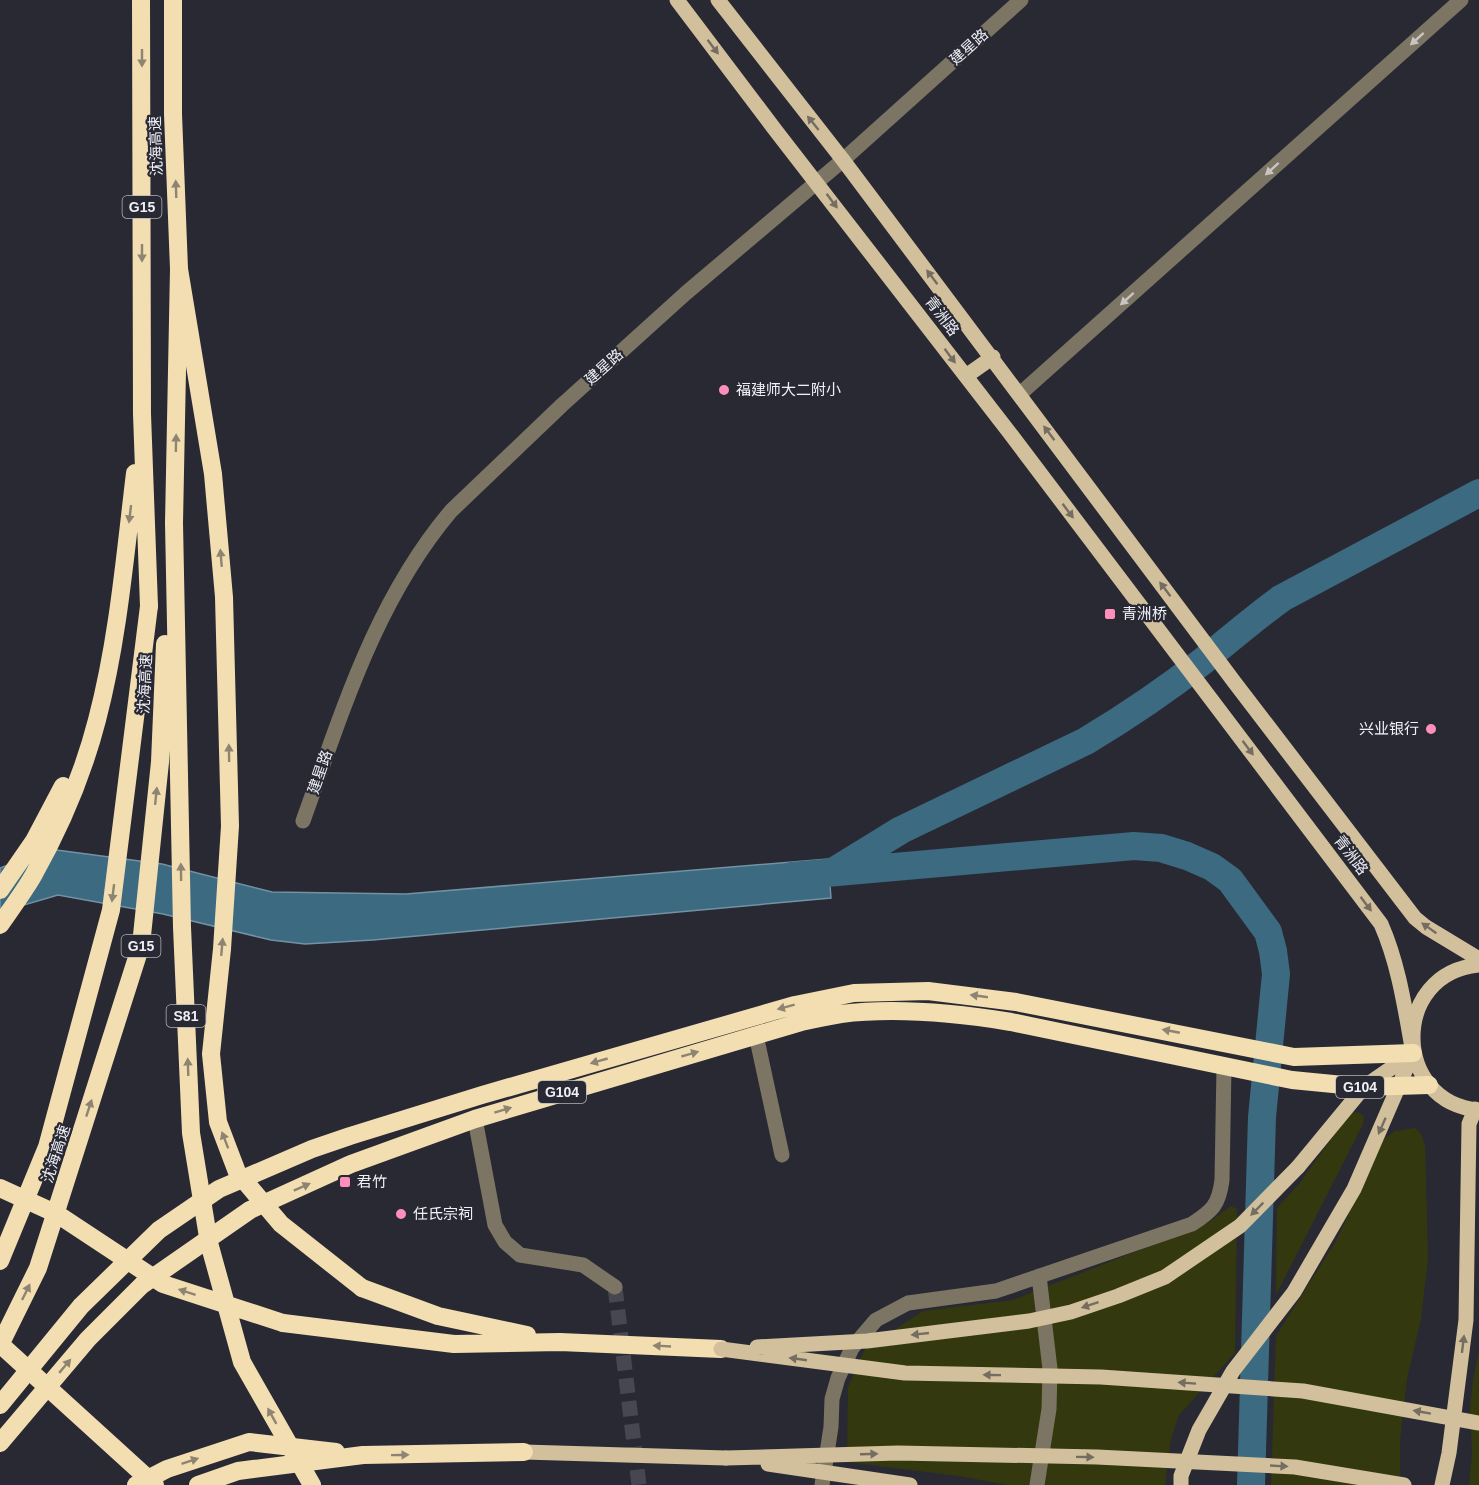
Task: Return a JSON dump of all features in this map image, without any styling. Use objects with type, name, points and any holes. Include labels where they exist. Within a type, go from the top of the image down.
[{"type":"highway","name":"沈海高速","points":[[0,1261],[47,1147],[111,910],[149,606],[142,414],[141,0]]},
{"type":"highway","name":"沈海高速","points":[[0,1344],[38,1268],[141,945],[160,762],[168,577],[174,523],[179,269],[173,114],[173,0]]},
{"type":"highway","points":[[179,269],[213,474],[224,597],[230,826],[222,949],[211,1054],[218,1122],[237,1172],[281,1224],[362,1288],[438,1316],[560,1342]]},
{"type":"highway","points":[[0,925],[32,878],[57,828],[81,769],[97,721],[116,630],[142,414]]},
{"type":"highway","name":"S81","points":[[174,523],[182,927],[191,1133],[209,1243],[242,1362],[312,1485]]},
{"type":"highway","points":[[0,890],[34,841],[97,721]]},
{"type":"highway","name":"G104","points":[[0,1405],[81,1306],[159,1230],[219,1189],[312,1149],[482,1095],[795,1005],[854,993],[928,991],[1016,1002],[1294,1057],[1413,1053]]},
{"type":"highway","name":"G104","points":[[0,1443],[88,1339],[142,1285],[195,1246],[250,1210],[351,1164],[475,1119],[801,1022],[841,1014],[912,1012],[974,1016],[1292,1080],[1364,1087],[1429,1085]]},
{"type":"highway","points":[[0,1188],[57,1214],[163,1284],[283,1323],[454,1344],[560,1342],[721,1349]]},
{"type":"highway","points":[[0,1344],[155,1485]]},
{"type":"highway","points":[[136,1485],[167,1469],[249,1442],[363,1455]]},
{"type":"highway","points":[[198,1485],[238,1471],[363,1455],[524,1452]]},
{"type":"main road","name":"青洲路","points":[[677,0],[966,376],[1381,924],[1396,968],[1413,1053]]},
{"type":"main road","name":"青洲路","points":[[718,0],[993,357],[1235,683],[1415,918],[1479,959]]},
{"type":"main road","points":[[966,376],[993,357]]},
{"type":"main road","points":[[1442,1485],[1449,1454],[1466,1320],[1469,1124],[1477,1109],[1458,1105],[1442,1097],[1429,1085],[1413,1053],[1411,1036],[1413,1020],[1419,1004],[1428,991],[1440,979],[1454,971],[1479,965]]},
{"type":"main road","points":[[721,1349],[867,1341],[1019,1323],[1071,1312],[1165,1277],[1240,1226],[1298,1167],[1364,1087],[1413,1053]]},
{"type":"main road","points":[[1181,1485],[1181,1476],[1199,1430],[1233,1371],[1294,1292],[1354,1189],[1413,1053]]},
{"type":"main road","points":[[721,1349],[905,1373],[1101,1377],[1303,1391],[1479,1423]]},
{"type":"main road","points":[[524,1452],[726,1458],[898,1453],[1097,1457],[1294,1467],[1404,1485]]},
{"type":"main road","points":[[726,1458],[910,1485]]},
{"type":"street","name":"建星路","points":[[303,821],[371,638],[392,598],[437,528],[468,495],[686,293],[843,160],[1021,0]]},
{"type":"street","points":[[1020,394],[1461,0]]},
{"type":"street","points":[[756,1035],[782,1155]]},
{"type":"street","points":[[822,1485],[831,1427],[832,1399],[838,1378],[852,1348],[876,1320],[908,1303],[996,1291],[1192,1224],[1210,1213],[1220,1197],[1222,1180],[1224,1067]]},
{"type":"street","points":[[475,1119],[495,1225],[506,1242],[520,1255],[583,1265],[615,1287]]},
{"type":"street","points":[[1037,1485],[1049,1409],[1050,1369],[1039,1276]]},
{"type":"green space","points":[[1354,1112],[1364,1117],[1363,1124],[1276,1295],[1277,1208],[1299,1184],[1348,1116]]},
{"type":"green space","points":[[1415,1128],[1421,1133],[1425,1145],[1428,1259],[1421,1319],[1407,1379],[1400,1441],[1400,1485],[1271,1485],[1276,1336],[1336,1241],[1384,1139],[1395,1131]]},
{"type":"green space","points":[[1231,1206],[1237,1209],[1235,1353],[1179,1415],[1171,1439],[1165,1485],[1007,1485],[959,1476],[847,1462],[848,1387],[865,1349],[923,1311],[1013,1300],[1208,1223]]},
{"type":"green space","points":[[1479,1351],[1479,1485],[1469,1485],[1472,1454],[1470,1408]]},
{"type":"water","points":[[49,849],[162,864],[272,892],[406,894],[828,859],[831,898],[373,940],[305,944],[271,940],[163,914],[58,895],[0,912],[0,868]]},
{"type":"waterway","points":[[836,870],[901,830],[1086,741],[1175,682],[1282,598],[1479,493]]},
{"type":"waterway","points":[[792,876],[1134,846],[1161,848],[1187,856],[1212,867],[1230,880],[1268,932],[1276,974],[1262,1117],[1251,1485]]},
{"type":"tunnel","points":[[615,1287],[639,1485]]},
{"type":"place","name":"福建师大二附小","points":[[724,390]]},
{"type":"place","name":"青洲桥","points":[[1110,614]]},
{"type":"place","name":"兴业银行","points":[[1431,729]]},
{"type":"place","name":"君竹","points":[[345,1182]]},
{"type":"place","name":"任氏宗祠","points":[[401,1214]]}]
